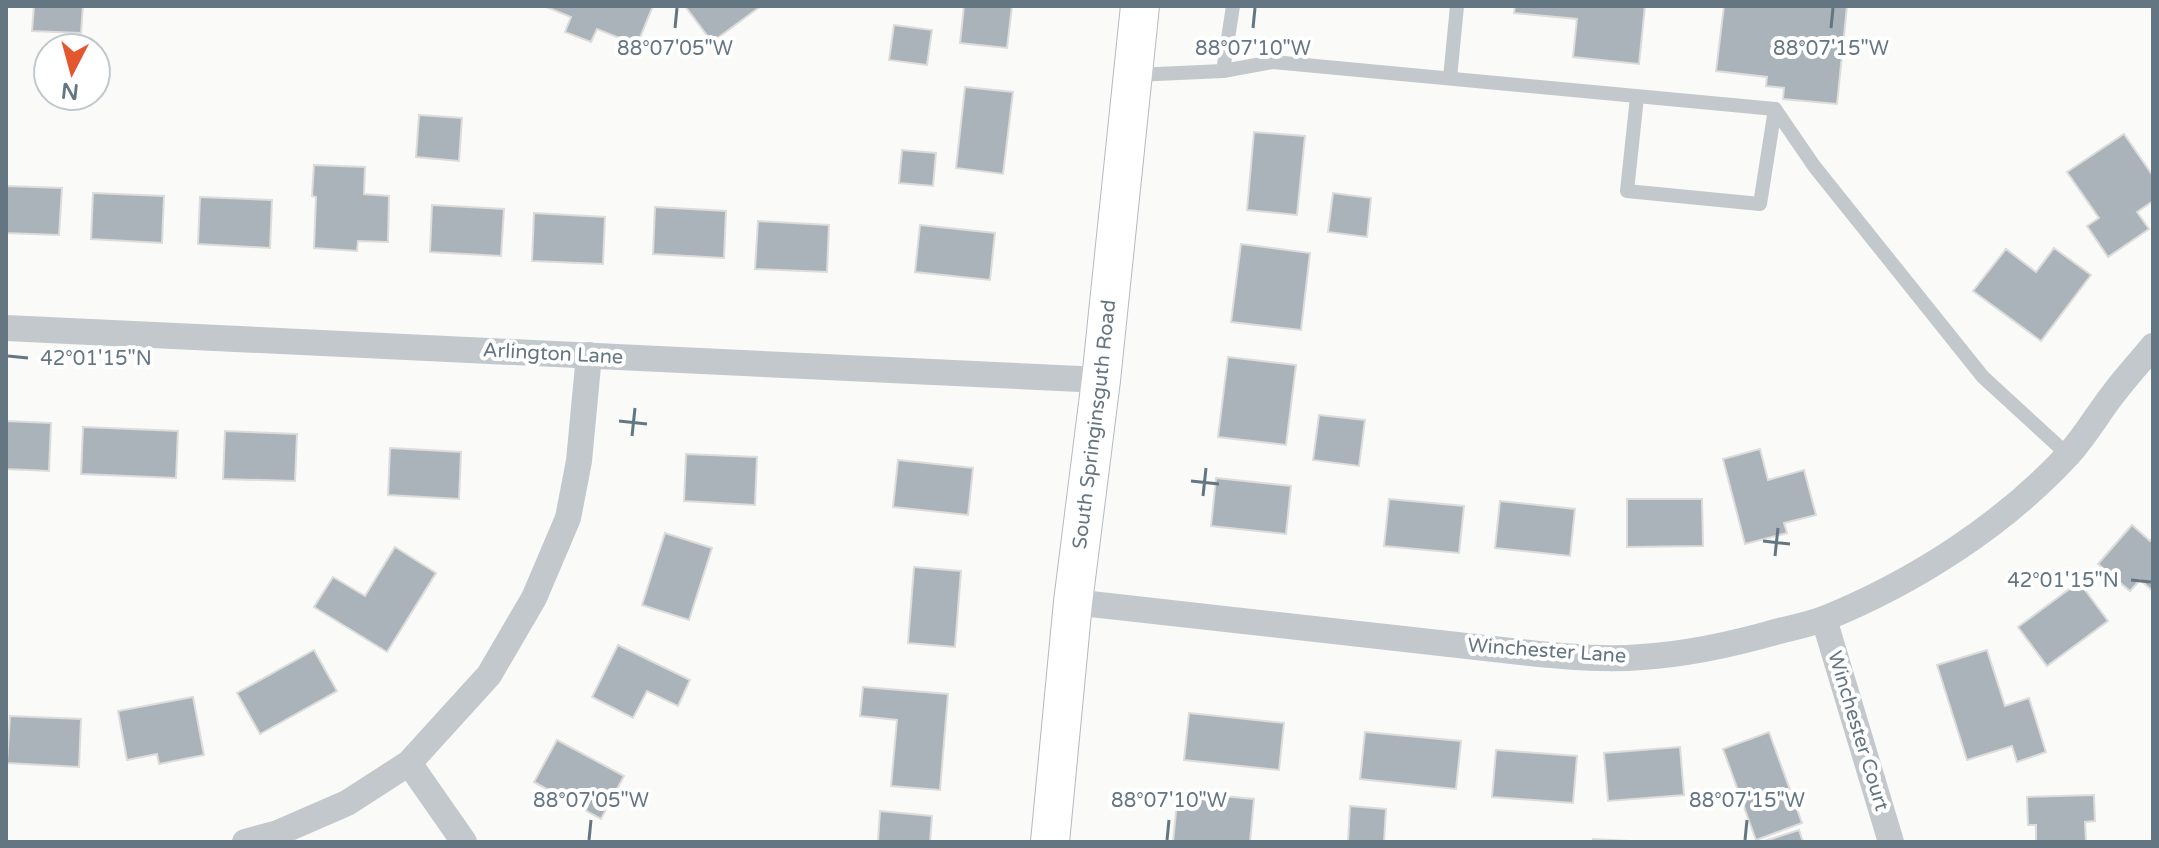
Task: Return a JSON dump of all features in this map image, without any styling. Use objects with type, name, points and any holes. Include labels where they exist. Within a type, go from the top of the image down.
[{"type":"street","name":"South Springinsguth Road","points":[[1050,842],[1073,602],[1101,380],[1140,6]]},
{"type":"street","name":"Arlington Lane","points":[[6,328],[1101,380]]},
{"type":"street","name":"Winchester Lane","points":[[1073,602],[1591,658],[1639,658],[1744,641],[1824,619],[1908,578],[1950,552],[2024,497],[2068,455],[2153,346]]},
{"type":"street","points":[[245,842],[278,833],[347,803],[409,763],[489,675],[534,598],[568,518],[579,461],[589,355]]},
{"type":"street","name":"Winchester Court","points":[[1824,619],[1891,842]]},
{"type":"street","points":[[409,763],[464,842]]},
{"type":"lane","points":[[1223,71],[1233,6]]},
{"type":"lane","points":[[1450,78],[1457,6]]},
{"type":"lane","points":[[1133,75],[1223,71],[1273,62],[1775,109]]},
{"type":"lane","points":[[1637,97],[1627,191],[1760,204],[1775,109]]},
{"type":"lane","points":[[1775,109],[1814,166],[1983,377],[2068,455]]},
{"type":"building","points":[[34,6],[83,6],[81,32],[32,31]]},
{"type":"building","points":[[544,6],[653,6],[637,45],[597,29],[591,42],[565,32],[571,17]]},
{"type":"building","points":[[685,6],[761,6],[712,42]]},
{"type":"building","points":[[964,6],[1012,6],[1007,48],[960,43]]},
{"type":"building","points":[[1515,6],[1645,6],[1639,64],[1573,57],[1577,19],[1514,13]]},
{"type":"building","points":[[1724,6],[1847,6],[1837,104],[1783,99],[1784,88],[1766,86],[1767,77],[1716,71]]},
{"type":"building","points":[[894,25],[932,30],[927,65],[889,60]]},
{"type":"building","points":[[965,87],[1013,92],[1003,174],[956,168]]},
{"type":"building","points":[[419,115],[462,118],[459,161],[416,157]]},
{"type":"building","points":[[1254,132],[1305,136],[1297,215],[1247,210]]},
{"type":"building","points":[[2124,134],[2153,176],[2153,201],[2137,212],[2149,229],[2108,257],[2087,226],[2099,218],[2067,172]]},
{"type":"building","points":[[902,150],[936,153],[933,186],[899,183]]},
{"type":"building","points":[[314,165],[365,167],[364,194],[389,196],[388,242],[358,241],[357,251],[314,248]]},
{"type":"building","points":[[6,186],[62,188],[59,235],[6,233]]},
{"type":"building","points":[[93,193],[164,196],[162,243],[91,239]]},
{"type":"building","points":[[1333,193],[1371,198],[1367,237],[1328,232]]},
{"type":"building","points":[[200,197],[272,200],[270,248],[198,244]]},
{"type":"building","points":[[432,205],[504,209],[501,256],[430,252]]},
{"type":"building","points":[[655,207],[726,211],[724,258],[653,254]]},
{"type":"building","points":[[534,213],[605,217],[603,264],[532,261]]},
{"type":"building","points":[[758,221],[829,225],[827,272],[755,269]]},
{"type":"building","points":[[920,225],[995,233],[990,280],[915,272]]},
{"type":"building","points":[[1241,244],[1310,253],[1301,330],[1231,322]]},
{"type":"building","points":[[2054,248],[2091,275],[2041,341],[1973,291],[2006,249],[2036,272]]},
{"type":"building","points":[[1228,357],[1296,365],[1286,445],[1218,437]]},
{"type":"building","points":[[1319,415],[1365,420],[1359,466],[1313,460]]},
{"type":"building","points":[[6,421],[51,423],[49,471],[6,469]]},
{"type":"building","points":[[83,427],[178,431],[176,478],[81,474]]},
{"type":"building","points":[[225,431],[297,434],[295,481],[223,479]]},
{"type":"building","points":[[390,448],[461,452],[459,499],[388,495]]},
{"type":"building","points":[[1760,449],[1768,480],[1804,470],[1816,515],[1784,523],[1787,533],[1745,544],[1723,459]]},
{"type":"building","points":[[686,454],[757,457],[755,505],[684,501]]},
{"type":"building","points":[[898,460],[973,468],[968,515],[893,507]]},
{"type":"building","points":[[1216,478],[1291,486],[1286,534],[1211,526]]},
{"type":"building","points":[[1389,499],[1464,506],[1459,553],[1384,546]]},
{"type":"building","points":[[1627,499],[1702,499],[1703,546],[1627,547]]},
{"type":"building","points":[[1500,501],[1575,509],[1570,556],[1495,548]]},
{"type":"building","points":[[2132,525],[2150,541],[2153,537],[2153,591],[2140,580],[2130,591],[2098,564]]},
{"type":"building","points":[[665,533],[712,548],[689,620],[642,605]]},
{"type":"building","points":[[395,547],[436,573],[387,652],[314,607],[333,577],[365,596]]},
{"type":"building","points":[[914,567],[961,571],[955,647],[908,643]]},
{"type":"building","points":[[2079,582],[2108,621],[2047,666],[2018,627]]},
{"type":"building","points":[[618,645],[690,680],[678,706],[647,691],[633,718],[592,697]]},
{"type":"building","points":[[314,650],[337,691],[260,734],[237,693]]},
{"type":"building","points":[[1987,650],[2005,706],[2029,698],[2046,752],[2017,762],[2012,746],[1967,760],[1937,665]]},
{"type":"building","points":[[863,687],[948,694],[940,790],[891,786],[897,720],[860,716]]},
{"type":"building","points":[[193,697],[204,755],[159,764],[157,754],[127,760],[118,711]]},
{"type":"building","points":[[1189,713],[1284,723],[1279,770],[1184,760]]},
{"type":"building","points":[[10,716],[81,719],[79,767],[7,763]]},
{"type":"building","points":[[1365,732],[1461,741],[1456,789],[1360,779]]},
{"type":"building","points":[[1769,732],[1802,823],[1756,840],[1723,749]]},
{"type":"building","points":[[557,740],[624,776],[601,819],[534,782]]},
{"type":"building","points":[[1680,747],[1684,795],[1608,801],[1604,753]]},
{"type":"building","points":[[1496,750],[1577,756],[1573,803],[1492,797]]},
{"type":"building","points":[[1178,792],[1254,799],[1250,842],[1173,842]]},
{"type":"building","points":[[2094,795],[2095,821],[2085,822],[2086,842],[2036,842],[2036,825],[2028,825],[2027,797]]},
{"type":"building","points":[[1350,806],[1386,809],[1384,842],[1348,842]]},
{"type":"building","points":[[880,811],[932,816],[930,842],[878,842]]},
{"type":"building","points":[[1799,830],[1803,842],[1762,842]]},
{"type":"building","points":[[1593,839],[1629,841],[1629,842],[1593,842]]}]
